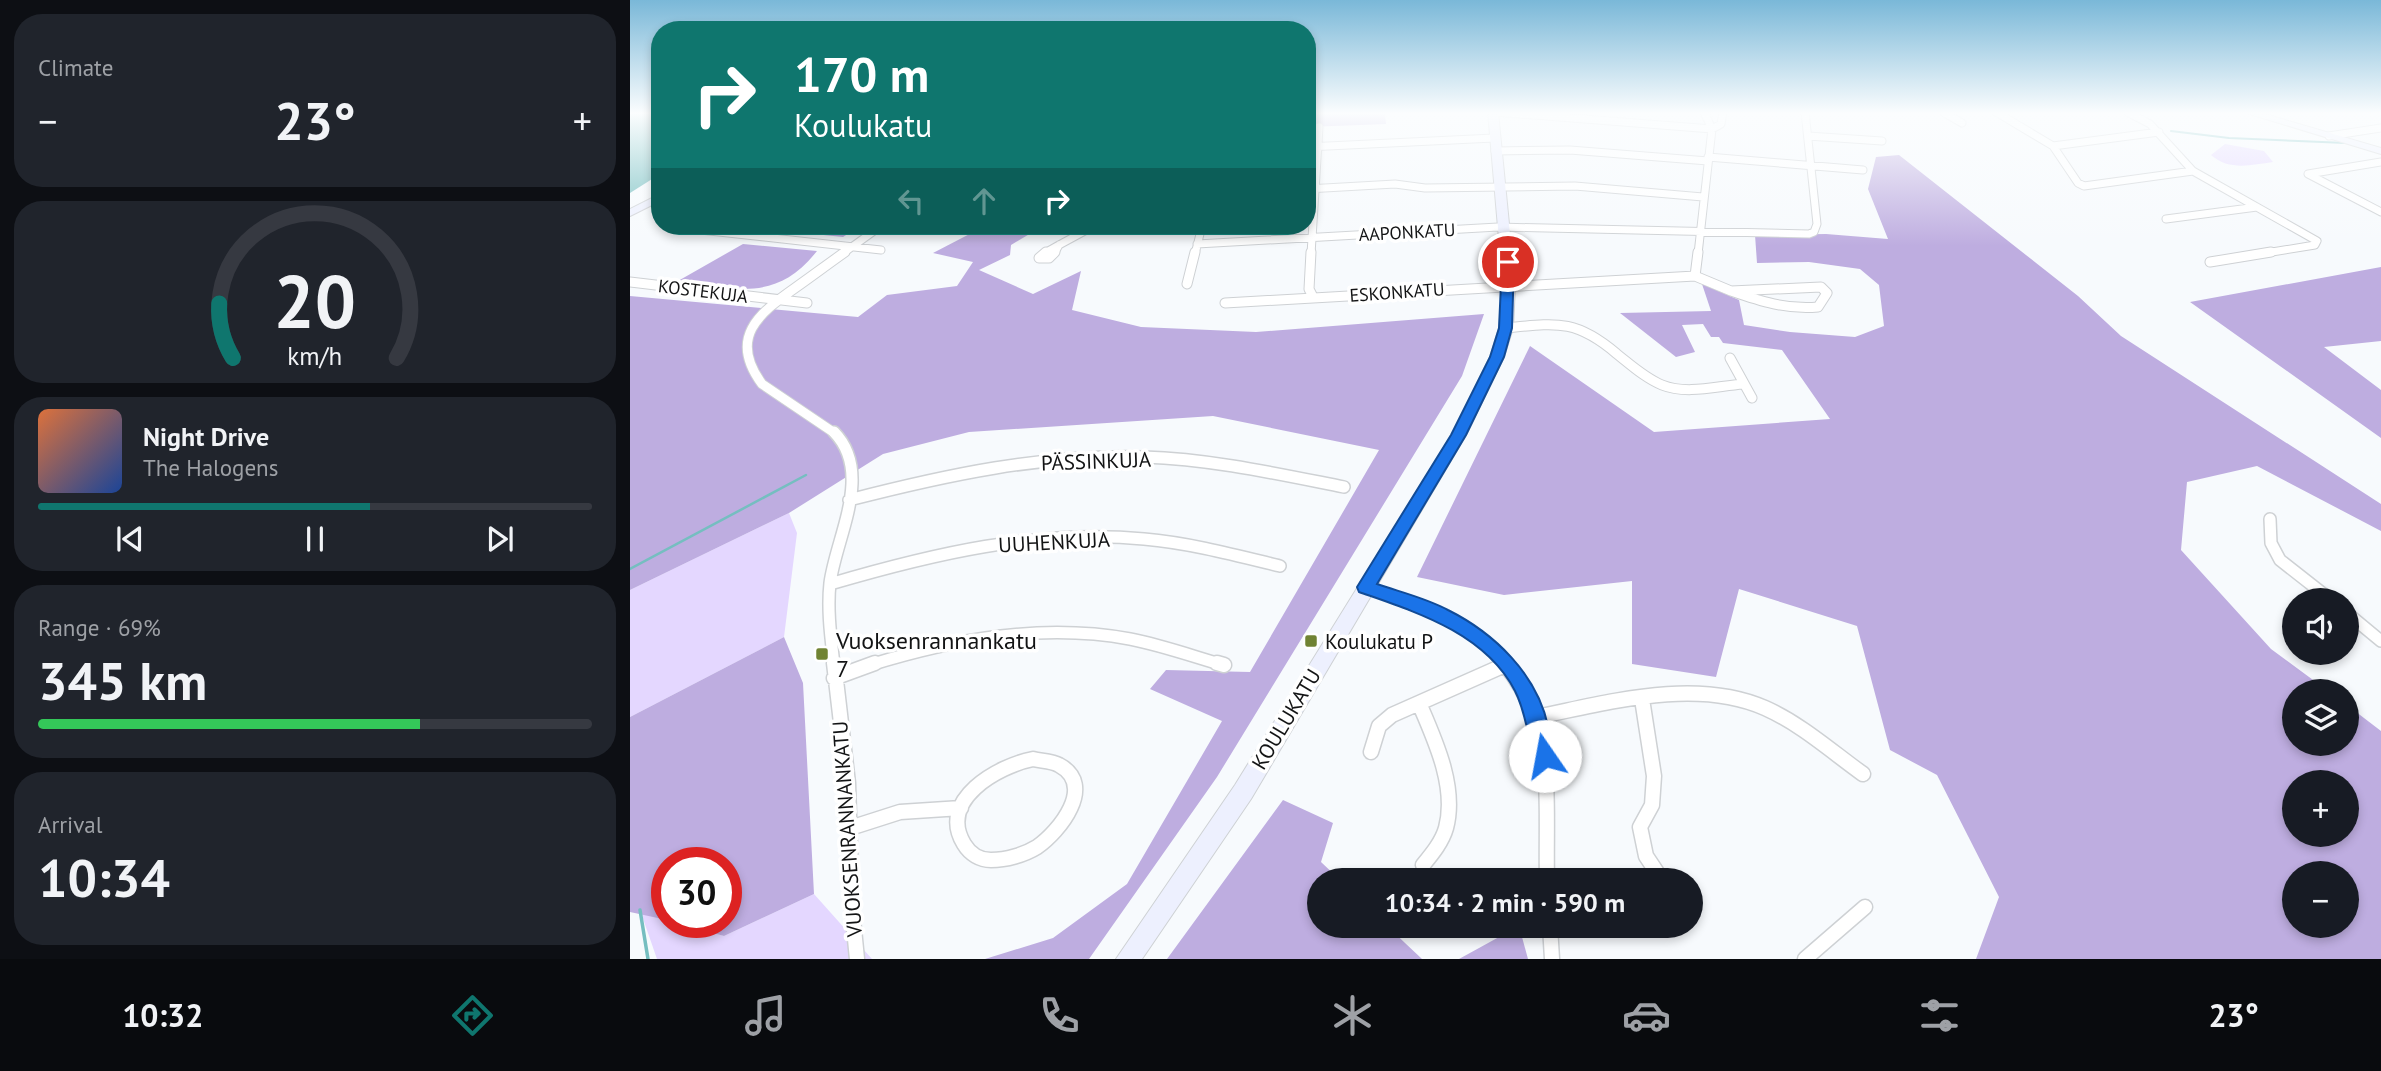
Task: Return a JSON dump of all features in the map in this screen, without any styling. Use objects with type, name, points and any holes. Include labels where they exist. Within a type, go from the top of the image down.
[{"type":"street","name":"KOULUKATU","points":[[1128,959],[1242,792],[1459,435],[1497,357],[1506,328],[1509,285],[1495,157]]},
{"type":"street","points":[[1674,157],[1863,170]]},
{"type":"street","points":[[1809,157],[1809,166]]},
{"type":"street","points":[[2060,157],[2078,183],[2095,186],[2193,171]]},
{"type":"street","points":[[2181,157],[2193,171],[2317,241],[2315,245],[2210,262]]},
{"type":"street","points":[[1708,159],[1695,276],[1731,291],[1772,305],[1802,310],[1818,307],[1827,293],[1821,287],[1805,285],[1731,291]]},
{"type":"street","points":[[2379,164],[2308,174],[2381,212]]},
{"type":"street","name":"AAPONKATU","points":[[1197,244],[1504,227],[1802,235],[1814,232],[1817,224],[1809,166]]},
{"type":"street","points":[[1316,189],[1395,184],[1425,188],[1575,186],[1703,197]]},
{"type":"street","points":[[630,213],[651,202]]},
{"type":"street","points":[[2166,219],[2257,207]]},
{"type":"street","points":[[744,235],[881,250]]},
{"type":"street","name":"VUOKSENRANNANKATU","points":[[857,959],[846,758],[834,678],[830,584],[849,500],[851,471],[846,451],[838,436],[816,418],[765,388],[755,377],[749,361],[748,337],[754,322],[776,299],[868,235]]},
{"type":"street","points":[[1059,245],[1077,235]]},
{"type":"street","points":[[1187,284],[1200,235]]},
{"type":"street","points":[[1313,235],[1309,289],[1313,297]]},
{"type":"street","name":"ESKONKATU","points":[[1225,303],[1695,276]]},
{"type":"street","name":"KOSTEKUJA","points":[[630,282],[807,303]]},
{"type":"street","points":[[1506,328],[1536,325],[1577,328],[1640,373],[1664,386],[1689,388],[1743,384]]},
{"type":"street","points":[[1730,358],[1752,398]]},
{"type":"street","name":"PÄSSINKUJA","points":[[849,500],[975,471],[1037,462],[1143,457],[1249,468],[1344,487]]},
{"type":"street","points":[[2270,519],[2271,543],[2280,560],[2316,588]]},
{"type":"street","name":"UUHENKUJA","points":[[830,584],[957,551],[1076,537],[1143,539],[1212,549],[1280,566]]},
{"type":"street","points":[[1366,587],[1442,615],[1493,649],[1521,684],[1536,717],[1545,756],[1548,868]]},
{"type":"street","points":[[2359,623],[2381,640]]},
{"type":"street","points":[[834,678],[918,649],[1020,635],[1113,636],[1224,665]]},
{"type":"street","points":[[1371,752],[1379,726],[1392,715],[1507,664]]},
{"type":"street","points":[[1536,717],[1642,699],[1695,694],[1747,701],[1773,712],[1863,774]]},
{"type":"street","points":[[1642,699],[1654,776],[1652,805],[1640,827],[1646,856],[1654,868]]},
{"type":"street","points":[[1419,703],[1435,739],[1446,785],[1446,827],[1436,848],[1423,865]]},
{"type":"street","points":[[1033,759],[1051,760],[1064,767],[1073,778],[1076,793],[1072,809],[1062,827],[1047,842],[1007,860],[987,860],[971,854],[961,842],[958,827],[961,808],[973,791],[990,775],[1012,764],[1033,759]]},
{"type":"street","points":[[850,828],[900,812],[961,808]]},
{"type":"street","points":[[1805,959],[1865,906]]},
{"type":"street","points":[[1551,938],[1552,959]]},
{"type":"shaded area","points":[[1876,157],[1901,157],[2078,296],[2121,336],[2381,504],[2381,531],[2257,466],[2187,482],[2181,550],[2271,649],[2282,657],[2282,665],[2293,665],[2312,679],[2282,679],[2282,756],[2359,756],[2359,714],[2381,731],[2381,959],[1976,959],[1999,897],[1937,775],[1890,750],[1857,626],[1739,589],[1716,677],[1632,664],[1632,581],[1504,595],[1417,577],[1530,346],[1654,432],[1830,419],[1782,350],[1723,343],[1719,337],[1711,337],[1703,324],[1682,325],[1695,352],[1676,357],[1620,313],[1711,311],[1702,284],[1739,300],[1744,325],[1855,337],[1884,326],[1879,285],[1860,269],[1809,262],[1757,263],[1755,235],[1826,234],[1888,239],[1868,189]]},
{"type":"shaded area","points":[[2213,157],[2269,157],[2273,162],[2240,166]]},
{"type":"shaded area","points":[[968,235],[1028,235],[1011,245],[1010,255],[979,270],[1033,294],[1081,271],[1072,310],[1141,327],[1256,332],[1484,314],[1462,376],[1217,777],[1089,959],[985,959],[1053,938],[1127,884],[1222,721],[1150,689],[1166,670],[1250,672],[1379,450],[1213,416],[969,432],[883,454],[789,513],[630,590],[630,296],[858,317],[887,295],[957,286],[973,262],[933,253]]},
{"type":"shaded area","points":[[743,244],[817,251],[802,268],[786,279],[770,285],[736,289],[678,281]]},
{"type":"shaded area","points":[[2381,267],[2381,341],[2324,347],[2381,390],[2381,438],[2190,302]]},
{"type":"shaded area","points":[[789,513],[797,533],[784,637],[630,717],[630,590]]},
{"type":"shaded area","points":[[784,637],[803,683],[814,894],[742,928],[742,847],[651,847],[651,917],[630,912],[630,717]]},
{"type":"shaded area","points":[[1283,800],[1333,823],[1321,862],[1327,868],[1307,868],[1307,938],[1400,938],[1422,959],[1167,959]]},
{"type":"shaded area","points":[[814,894],[872,959],[657,959],[640,910],[651,914],[651,938],[742,938],[742,928]]},
{"type":"shaded area","points":[[1497,938],[1522,938],[1528,959],[1459,959]]},
{"type":"water","points":[[630,157],[651,157],[651,180],[630,193]]},
{"type":"waterway","points":[[630,569],[806,475]]},
{"type":"waterway","points":[[640,910],[648,959]]},
{"type":"place","name":"Koulukatu P","points":[[1311,641]]},
{"type":"place","name":"Vuoksenrannankatu 7","points":[[822,654]]},
{"type":"route","points":[[1508,262],[1506,328],[1497,357],[1459,435],[1366,587],[1442,615],[1493,649],[1521,684],[1536,717],[1545,756]]}]
